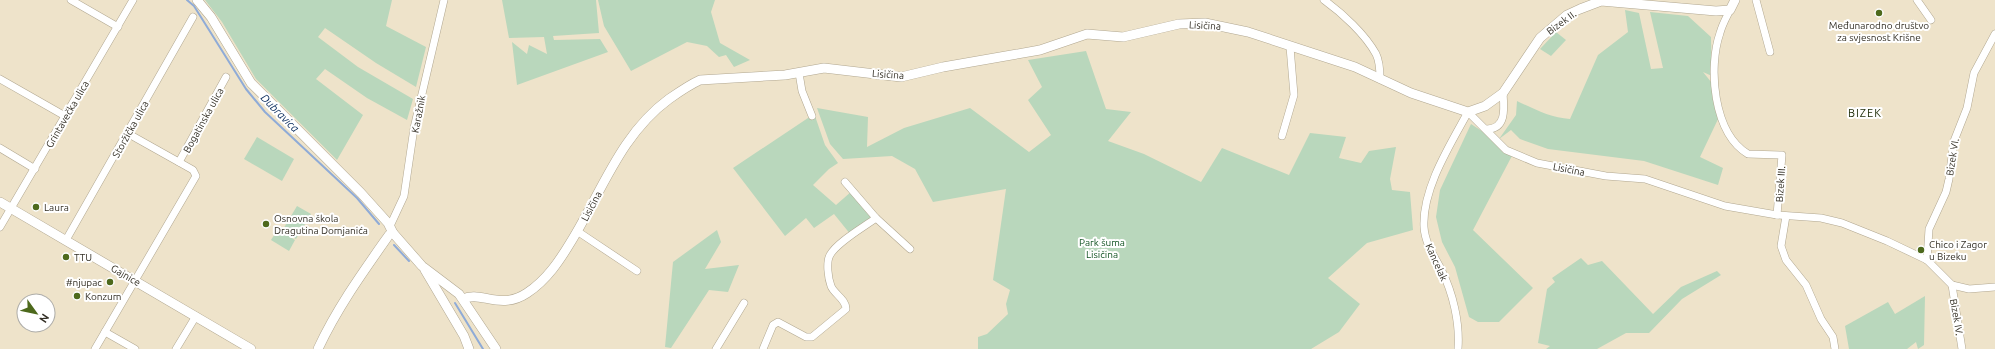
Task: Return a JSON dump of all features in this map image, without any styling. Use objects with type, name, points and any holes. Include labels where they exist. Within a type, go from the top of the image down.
[{"type":"street","points":[[71,0],[118,27]]},
{"type":"street","name":"Grintavečka ulica","points":[[0,227],[133,0]]},
{"type":"street","points":[[196,0],[211,17],[251,83],[361,193],[422,266],[464,336],[469,349]]},
{"type":"street","name":"Karažnik","points":[[318,349],[344,299],[389,235],[404,196],[416,121],[444,0]]},
{"type":"street","points":[[1324,0],[1343,14],[1376,54],[1380,65],[1380,79]]},
{"type":"street","points":[[1756,0],[1770,52]]},
{"type":"street","points":[[1917,0],[1931,20]]},
{"type":"street","name":"Bizek II.","points":[[1468,112],[1485,106],[1503,93],[1546,32],[1567,15],[1601,1],[1716,11],[1734,3]]},
{"type":"street","name":"Bizek III.","points":[[1734,3],[1719,33],[1716,52],[1715,93],[1718,110],[1726,130],[1743,151],[1748,154],[1782,156],[1777,215],[1821,218],[1842,223],[1887,241],[1927,260],[1952,285]]},
{"type":"street","name":"Storžička ulica","points":[[66,240],[193,17]]},
{"type":"street","name":"Lisičina","points":[[463,299],[472,296],[489,301],[508,301],[523,296],[546,277],[558,263],[628,141],[644,119],[657,108],[700,80],[799,72],[824,68],[901,77],[943,67],[1040,50],[1087,34],[1123,37],[1179,24],[1194,23],[1205,23],[1234,28],[1355,67],[1411,93],[1468,112],[1480,125],[1487,129],[1492,138],[1506,150],[1537,163],[1606,176],[1646,179],[1725,206],[1777,215]]},
{"type":"street","name":"Bizek VI.","points":[[1927,260],[1929,229],[1946,192],[1954,141],[1967,108],[1974,73],[1995,34]]},
{"type":"street","points":[[1282,136],[1294,95],[1290,47]]},
{"type":"street","points":[[799,72],[802,91],[812,116]]},
{"type":"street","name":"Bogatinska ulica","points":[[179,162],[226,77]]},
{"type":"street","points":[[0,79],[65,116]]},
{"type":"street","points":[[1487,129],[1496,127],[1501,122],[1503,117],[1503,93]]},
{"type":"street","name":"Kancelak","points":[[1458,349],[1456,314],[1444,277],[1431,252],[1424,228],[1425,214],[1434,181],[1444,155],[1468,112]]},
{"type":"street","points":[[95,349],[195,179],[196,174],[179,162],[127,133]]},
{"type":"street","points":[[0,148],[35,169]]},
{"type":"street","points":[[846,182],[876,218],[910,249]]},
{"type":"street","name":"Gajnice","points":[[0,202],[251,349]]},
{"type":"street","points":[[1786,216],[1781,246],[1786,260],[1806,285],[1821,319],[1833,337],[1835,349]]},
{"type":"street","points":[[763,349],[773,325],[778,322],[806,337],[812,337],[846,309],[846,304],[831,287],[829,277],[830,255],[837,246],[876,218]]},
{"type":"street","name":"Lisičina","points":[[577,231],[637,271]]},
{"type":"street","points":[[422,266],[455,290],[463,299],[496,349]]},
{"type":"street","points":[[1952,285],[1969,289],[1995,287]]},
{"type":"street","name":"Bizek IV.","points":[[1952,285],[1962,349]]},
{"type":"street","points":[[441,298],[448,292],[455,290]]},
{"type":"street","points":[[716,349],[744,303]]},
{"type":"street","points":[[176,349],[196,316]]},
{"type":"street","points":[[105,332],[135,349]]},
{"type":"green space","points":[[205,0],[392,0],[386,26],[426,47],[416,87],[376,63],[325,28],[318,37],[358,67],[413,99],[407,120],[367,98],[325,69],[316,79],[363,115],[337,160],[256,79],[222,22]]},
{"type":"green space","points":[[502,0],[596,0],[599,33],[553,36],[554,40],[600,39],[608,52],[517,85],[512,42],[527,54],[529,45],[547,54],[544,37],[509,38]]},
{"type":"green space","points":[[598,0],[715,0],[711,12],[720,43],[750,60],[734,67],[726,55],[719,57],[707,46],[687,42],[631,71],[604,26]]},
{"type":"green space","points":[[1625,10],[1639,13],[1651,69],[1663,68],[1650,12],[1688,16],[1711,37],[1712,76],[1703,72],[1716,88],[1720,115],[1700,157],[1723,168],[1718,185],[1644,161],[1548,149],[1520,139],[1511,130],[1499,139],[1516,115],[1517,101],[1549,115],[1570,119],[1598,55],[1628,32]]},
{"type":"green space","points":[[1556,32],[1566,40],[1551,56],[1540,49]]},
{"type":"green space","name":"Park šuma Lisičina","points":[[1086,51],[1106,109],[1131,112],[1108,141],[1144,154],[1201,182],[1222,148],[1289,175],[1310,133],[1346,137],[1339,158],[1361,163],[1369,151],[1396,147],[1390,179],[1392,190],[1410,192],[1413,230],[1367,243],[1328,278],[1360,304],[1339,332],[1311,349],[978,349],[978,337],[987,334],[1008,314],[1006,304],[1010,290],[993,280],[1006,189],[933,202],[915,169],[892,156],[843,159],[830,144],[817,108],[868,117],[867,147],[904,128],[970,108],[1029,152],[1051,135],[1028,100],[1042,87],[1028,60]]},
{"type":"green space","points":[[815,116],[825,145],[838,163],[829,169],[813,185],[836,205],[852,191],[875,214],[851,235],[834,214],[814,228],[806,218],[785,236],[733,168],[808,118]]},
{"type":"green space","points":[[1471,124],[1514,152],[1473,230],[1533,288],[1499,322],[1478,322],[1469,317],[1455,267],[1442,242],[1436,217],[1440,190]]},
{"type":"green space","points":[[257,137],[294,159],[282,181],[244,159]]},
{"type":"green space","points":[[297,206],[311,214],[296,239],[282,231]]},
{"type":"green space","points":[[278,229],[295,240],[289,251],[271,240]]},
{"type":"green space","points":[[717,230],[721,242],[705,269],[739,265],[728,292],[709,290],[671,348],[665,347],[673,262]]},
{"type":"green space","points":[[1581,258],[1588,265],[1602,261],[1653,314],[1681,287],[1717,271],[1721,275],[1682,299],[1649,333],[1626,333],[1597,349],[1546,349],[1550,346],[1538,343],[1547,289],[1555,282],[1552,278]]},
{"type":"green space","points":[[1925,296],[1924,345],[1918,349],[1916,342],[1907,349],[1849,349],[1845,326],[1888,302],[1895,314]]},
{"type":"waterway","name":"Dubravica","points":[[187,0],[194,6],[246,89],[265,112],[357,198],[379,224]]},
{"type":"waterway","name":"Dubravica","points":[[394,245],[409,261]]},
{"type":"waterway","name":"Dubravica","points":[[455,303],[483,349]]},
{"type":"place","name":"Međunarodno društvo za svjesnost Krišne","points":[[1879,13]]},
{"type":"place","name":"Laura","points":[[36,207]]},
{"type":"place","name":"Osnovna škola Dragutina Domjanića","points":[[266,224]]},
{"type":"place","name":"Chico i Zagor u Bizeku","points":[[1921,250]]},
{"type":"place","name":"TTU","points":[[66,257]]},
{"type":"place","name":"#njupac","points":[[110,282]]},
{"type":"place","name":"Konzum","points":[[77,296]]},
{"type":"district","name":"BIZEK","points":[[1865,113]]}]
